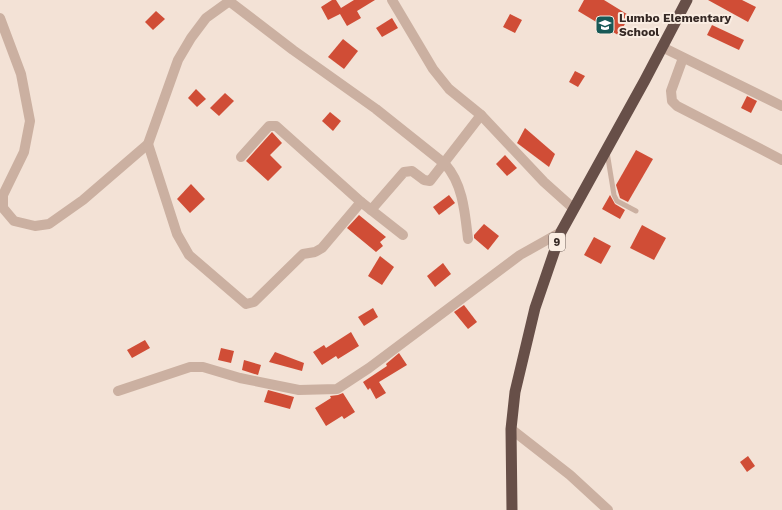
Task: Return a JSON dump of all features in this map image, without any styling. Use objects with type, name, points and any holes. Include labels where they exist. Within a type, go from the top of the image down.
[{"type":"highway","name":"9","points":[[512,510],[510,429],[515,392],[535,308],[561,232],[687,0]]},
{"type":"street","points":[[0,18],[21,74],[30,121],[24,152],[3,195],[3,208],[14,221],[35,226],[49,224],[83,200],[148,144],[178,60],[191,38],[206,18],[230,0],[293,50],[400,127],[445,164],[451,171],[458,186],[468,239]]},
{"type":"street","points":[[392,0],[433,69],[449,89],[481,115],[544,182],[573,208]]},
{"type":"street","points":[[662,48],[782,106]]},
{"type":"street","points":[[683,58],[671,91],[672,101],[678,106],[782,160]]},
{"type":"street","points":[[371,210],[404,172],[412,171],[428,182],[445,164],[481,115]]},
{"type":"street","points":[[241,157],[269,126],[276,126],[361,202],[403,235]]},
{"type":"street","points":[[148,144],[176,234],[189,255],[246,304],[254,302],[303,254],[315,252],[322,248],[361,202]]},
{"type":"street","points":[[118,391],[190,367],[203,366],[240,378],[299,390],[337,389],[369,368],[520,255],[561,232]]},
{"type":"street","points":[[510,429],[570,475],[608,510]]},
{"type":"lane","points":[[607,147],[614,195],[617,201],[636,212]]},
{"type":"building","points":[[332,0],[336,0],[341,8],[354,0],[375,0],[357,11],[361,18],[347,26],[340,14],[328,20],[321,7]]},
{"type":"building","points":[[584,0],[604,0],[630,16],[618,35],[578,11]]},
{"type":"building","points":[[708,0],[742,0],[756,7],[748,22]]},
{"type":"building","points":[[156,11],[165,19],[153,30],[145,22]]},
{"type":"building","points":[[510,14],[522,20],[515,33],[503,27]]},
{"type":"building","points":[[392,18],[398,28],[382,37],[376,28]]},
{"type":"building","points":[[712,25],[744,40],[739,50],[707,35]]},
{"type":"building","points":[[343,39],[358,51],[344,69],[328,57]]},
{"type":"building","points":[[575,71],[585,76],[578,87],[569,82]]},
{"type":"building","points":[[196,89],[206,99],[197,107],[188,98]]},
{"type":"building","points":[[225,93],[234,101],[219,116],[210,108]]},
{"type":"building","points":[[747,96],[757,101],[751,113],[741,108]]},
{"type":"building","points":[[330,112],[341,121],[333,131],[322,121]]},
{"type":"building","points":[[525,128],[555,154],[549,167],[517,143]]},
{"type":"building","points":[[272,132],[282,143],[270,155],[282,167],[268,181],[246,161]]},
{"type":"building","points":[[636,150],[653,159],[628,202],[620,198],[616,185]]},
{"type":"building","points":[[505,155],[517,168],[507,176],[496,164]]},
{"type":"building","points":[[191,184],[205,199],[190,213],[177,199]]},
{"type":"building","points":[[449,195],[455,203],[439,215],[433,207]]},
{"type":"building","points":[[610,195],[615,204],[625,210],[620,219],[602,209]]},
{"type":"building","points":[[359,215],[386,237],[380,242],[383,246],[376,252],[347,228]]},
{"type":"building","points":[[484,224],[499,236],[488,250],[474,238],[474,235]]},
{"type":"building","points":[[642,225],[666,238],[654,260],[630,248]]},
{"type":"building","points":[[594,237],[611,246],[601,264],[584,255]]},
{"type":"building","points":[[380,256],[394,267],[382,285],[368,276]]},
{"type":"building","points":[[443,263],[451,274],[435,287],[427,276]]},
{"type":"building","points":[[464,305],[477,322],[468,329],[454,312]]},
{"type":"building","points":[[373,308],[378,317],[364,326],[358,317]]},
{"type":"building","points":[[351,332],[359,346],[338,359],[336,356],[322,365],[313,352],[324,345],[326,348]]},
{"type":"building","points":[[145,340],[150,348],[132,358],[127,350]]},
{"type":"building","points":[[221,348],[234,351],[231,363],[218,360]]},
{"type":"building","points":[[275,352],[304,363],[302,371],[269,362]]},
{"type":"building","points":[[399,353],[407,365],[379,382],[386,393],[376,399],[370,388],[368,390],[363,382],[387,366],[386,364]]},
{"type":"building","points":[[244,360],[261,365],[258,375],[242,370]]},
{"type":"building","points":[[268,390],[294,397],[290,409],[264,402]]},
{"type":"building","points":[[343,393],[355,412],[344,419],[342,416],[326,426],[315,408],[331,398],[330,396]]},
{"type":"building","points":[[748,456],[755,466],[747,472],[740,462]]},
{"type":"place","name":"Lumbo Elementary School","points":[[605,25]]}]
